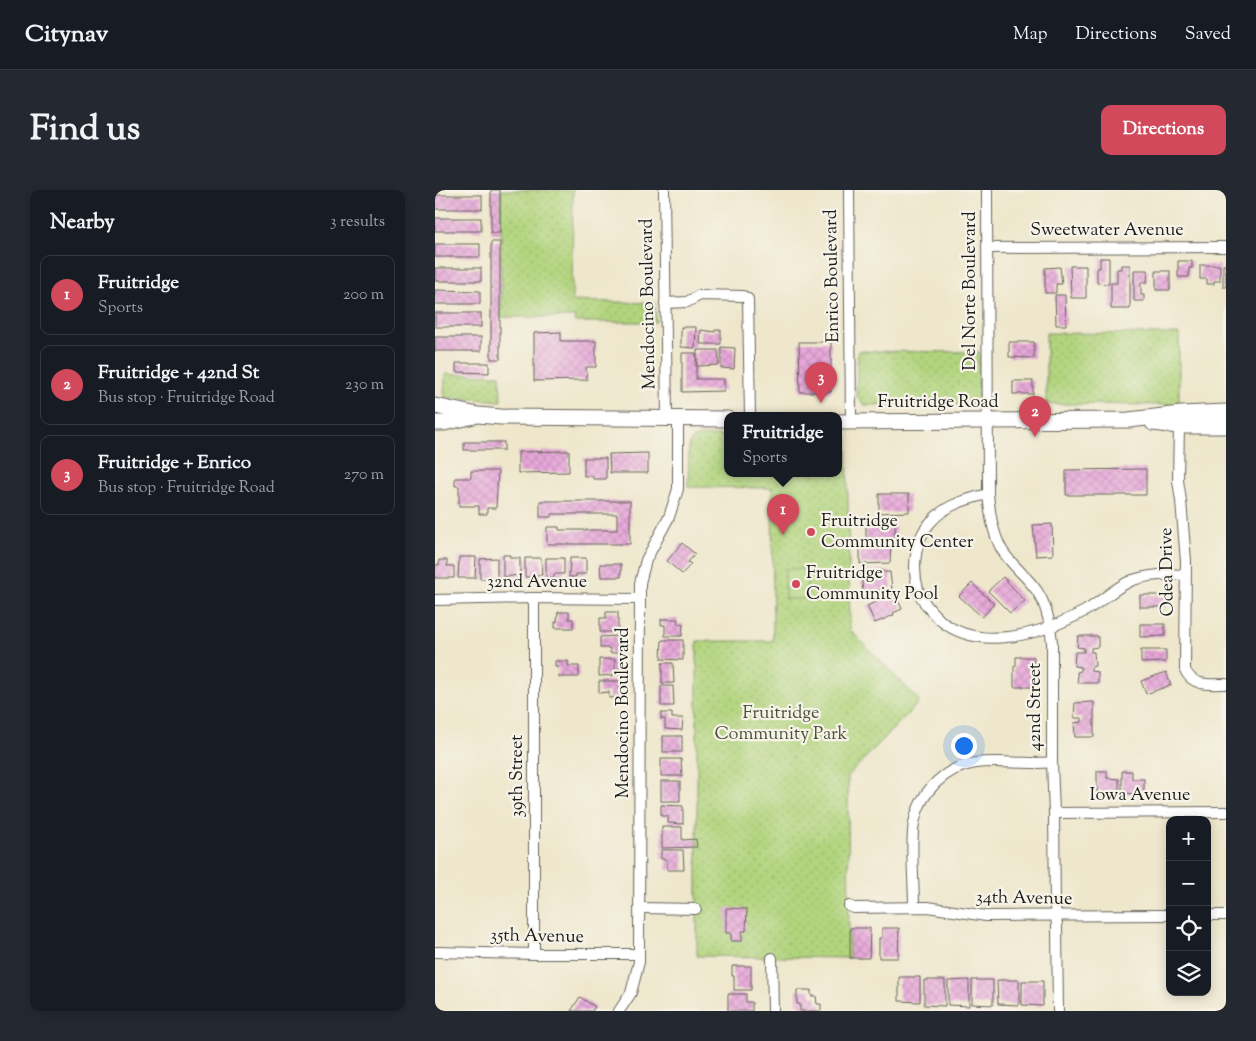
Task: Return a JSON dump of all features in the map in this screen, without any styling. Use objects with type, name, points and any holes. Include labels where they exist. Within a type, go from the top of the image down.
[{"type":"main road","points":[[435,406],[478,415],[501,417],[724,419]]},
{"type":"main road","name":"Fruitridge Road","points":[[844,422],[1129,420],[1181,414],[1226,412]]},
{"type":"main road","points":[[435,423],[444,423],[478,415]]},
{"type":"main road","name":"Fruitridge Road","points":[[1129,420],[1179,426],[1226,426]]},
{"type":"street","name":"Mendocino Boulevard","points":[[619,1011],[631,993],[635,982],[639,954],[640,583],[646,560],[669,517],[678,489],[665,303],[664,190]]},
{"type":"street","name":"Enrico Boulevard","points":[[844,422],[849,190]]},
{"type":"street","name":"Del Norte Boulevard","points":[[987,190],[988,421]]},
{"type":"street","name":"Sweetwater Avenue","points":[[987,248],[1226,247]]},
{"type":"street","points":[[665,303],[687,302],[700,295],[743,296],[748,299],[750,412]]},
{"type":"street","name":"42nd Street","points":[[988,421],[988,494],[993,529],[1002,550],[1037,591],[1047,610],[1050,628],[1058,1011]]},
{"type":"street","name":"Odea Drive","points":[[1179,426],[1178,480],[1185,538],[1186,575],[1185,670],[1190,678],[1198,683],[1226,684]]},
{"type":"street","points":[[988,494],[956,503],[941,511],[922,535],[915,567],[918,588],[921,597],[932,613],[948,627],[968,635],[991,638],[1035,632],[1050,628],[1092,607],[1117,588],[1135,580],[1153,575],[1186,575]]},
{"type":"street","name":"32nd Avenue","points":[[435,600],[534,598],[640,600]]},
{"type":"street","name":"39th Street","points":[[534,598],[534,954]]},
{"type":"street","points":[[914,906],[914,824],[920,806],[932,786],[947,773],[965,765],[984,763],[1038,764],[1052,762]]},
{"type":"street","name":"Iowa Avenue","points":[[1054,812],[1226,812]]},
{"type":"street","name":"34th Avenue","points":[[849,906],[854,908],[914,906],[986,916],[1166,915]]},
{"type":"street","points":[[640,908],[696,909]]},
{"type":"street","points":[[1211,915],[1226,915]]},
{"type":"street","name":"35th Avenue","points":[[435,952],[639,954]]},
{"type":"street","points":[[773,958],[773,1011]]},
{"type":"green space","points":[[501,190],[573,190],[572,301],[655,303],[656,322],[575,322],[576,317],[501,317]]},
{"type":"green space","points":[[1046,333],[1179,334],[1179,405],[1046,404]]},
{"type":"green space","points":[[858,351],[979,352],[979,399],[974,405],[864,405],[856,396]]},
{"type":"green space","points":[[445,374],[500,375],[501,401],[444,397]]},
{"type":"green space","name":"Fruitridge Community Park","points":[[700,436],[724,436],[724,477],[842,477],[842,438],[847,438],[850,630],[920,701],[848,776],[849,958],[697,956],[697,641],[773,641],[772,488],[688,487],[689,446],[693,438]]},
{"type":"green space","name":"Fruitridge Community Pool","points":[[785,569],[807,569],[807,599],[785,599]]},
{"type":"building","points":[[491,190],[500,190],[500,233],[491,233]]},
{"type":"building","points":[[435,195],[482,195],[482,209],[435,209]]},
{"type":"building","points":[[435,218],[481,218],[481,231],[435,231]]},
{"type":"building","points":[[491,242],[500,242],[500,359],[491,359]]},
{"type":"building","points":[[435,244],[480,244],[480,257],[435,257]]},
{"type":"building","points":[[1100,258],[1109,258],[1109,284],[1097,283],[1097,268],[1100,268]]},
{"type":"building","points":[[1178,261],[1192,261],[1192,268],[1189,268],[1189,277],[1178,277]]},
{"type":"building","points":[[1121,265],[1130,265],[1130,309],[1111,309],[1111,283],[1117,283],[1117,269],[1121,269]]},
{"type":"building","points":[[1200,265],[1220,265],[1220,281],[1214,281],[1214,284],[1207,284],[1207,279],[1200,279]]},
{"type":"building","points":[[1223,265],[1226,265],[1226,287],[1223,287]]},
{"type":"building","points":[[1070,266],[1086,266],[1086,298],[1071,298]]},
{"type":"building","points":[[1060,267],[1062,284],[1056,284],[1056,293],[1045,293],[1045,268]]},
{"type":"building","points":[[435,268],[481,268],[481,281],[435,281]]},
{"type":"building","points":[[1134,270],[1148,270],[1147,282],[1141,282],[1141,295],[1144,295],[1144,301],[1134,301]]},
{"type":"building","points":[[1156,271],[1170,271],[1170,290],[1156,290]]},
{"type":"building","points":[[435,290],[480,291],[480,304],[435,304]]},
{"type":"building","points":[[1055,295],[1065,295],[1066,325],[1056,325]]},
{"type":"building","points":[[435,313],[481,313],[481,327],[435,327]]},
{"type":"building","points":[[681,327],[696,327],[695,348],[681,347]]},
{"type":"building","points":[[701,330],[715,332],[715,330],[721,330],[721,344],[700,344]]},
{"type":"building","points":[[561,332],[561,341],[596,341],[596,367],[586,367],[587,380],[534,381],[534,333]]},
{"type":"building","points":[[435,337],[481,337],[481,351],[435,351]]},
{"type":"building","points":[[799,342],[831,342],[831,392],[800,392]]},
{"type":"building","points":[[1009,342],[1034,342],[1034,358],[1009,357]]},
{"type":"building","points":[[721,347],[735,348],[734,369],[721,368]]},
{"type":"building","points":[[697,350],[718,350],[719,365],[697,366]]},
{"type":"building","points":[[682,353],[696,353],[696,379],[724,379],[724,391],[682,392]]},
{"type":"building","points":[[456,363],[489,363],[489,373],[456,372]]},
{"type":"building","points":[[1013,381],[1033,381],[1033,394],[1013,394]]},
{"type":"building","points":[[464,442],[504,442],[504,450],[464,450]]},
{"type":"building","points":[[569,451],[569,472],[518,473],[518,452]]},
{"type":"building","points":[[648,453],[648,473],[610,473],[609,454]]},
{"type":"building","points":[[584,458],[606,458],[606,479],[593,479],[593,476],[584,476]]},
{"type":"building","points":[[1146,469],[1146,495],[1066,495],[1066,470]]},
{"type":"building","points":[[471,471],[498,471],[496,508],[487,508],[487,514],[479,514],[479,506],[459,506],[459,486],[455,486],[455,478],[471,478]]},
{"type":"building","points":[[879,494],[909,494],[909,512],[879,513]]},
{"type":"building","points":[[540,501],[630,501],[630,544],[547,544],[547,527],[559,527],[559,530],[617,530],[617,514],[551,514],[551,517],[540,517]]},
{"type":"building","points":[[866,521],[895,523],[895,540],[866,541]]},
{"type":"building","points":[[1052,524],[1053,555],[1036,556],[1033,525]]},
{"type":"building","points":[[682,543],[695,554],[688,562],[691,564],[682,574],[667,561]]},
{"type":"building","points":[[860,544],[891,544],[890,563],[860,564]]},
{"type":"building","points":[[503,555],[510,555],[510,558],[520,558],[520,575],[503,577]]},
{"type":"building","points":[[459,557],[476,557],[475,578],[458,578]]},
{"type":"building","points":[[497,558],[497,578],[480,579],[480,559]]},
{"type":"building","points":[[525,558],[541,558],[542,575],[525,577]]},
{"type":"building","points":[[546,558],[564,558],[564,574],[554,574],[554,578],[546,579]]},
{"type":"building","points":[[570,558],[586,558],[586,574],[576,574],[576,577],[569,577]]},
{"type":"building","points":[[439,560],[447,560],[447,566],[454,566],[454,578],[435,578],[435,565],[439,565]]},
{"type":"building","points":[[600,564],[621,564],[621,577],[601,577]]},
{"type":"building","points":[[882,570],[882,572],[890,572],[892,589],[863,592],[861,572]]},
{"type":"building","points":[[1003,577],[1025,601],[1010,613],[988,591]]},
{"type":"building","points":[[972,583],[994,604],[982,617],[959,596]]},
{"type":"building","points":[[895,593],[902,609],[893,613],[894,615],[875,623],[867,606]]},
{"type":"building","points":[[1140,595],[1166,595],[1166,607],[1140,607]]},
{"type":"building","points":[[558,612],[569,612],[569,619],[573,619],[573,628],[555,628]]},
{"type":"building","points":[[606,612],[618,612],[618,632],[600,632],[600,618],[606,618]]},
{"type":"building","points":[[661,619],[678,619],[677,624],[683,624],[682,636],[665,636],[665,625],[661,625]]},
{"type":"building","points":[[1140,624],[1165,624],[1165,636],[1140,637]]},
{"type":"building","points":[[617,636],[617,647],[621,647],[621,653],[610,653],[610,648],[600,648],[600,637]]},
{"type":"building","points":[[1078,636],[1098,636],[1098,647],[1091,648],[1091,652],[1094,652],[1095,666],[1091,667],[1091,671],[1098,672],[1098,683],[1078,683],[1077,672],[1081,671],[1081,667],[1074,666],[1075,652],[1084,652],[1084,648],[1077,647]]},
{"type":"building","points":[[662,640],[683,640],[683,660],[661,659]]},
{"type":"building","points":[[1141,650],[1166,650],[1166,662],[1141,663]]},
{"type":"building","points":[[1016,657],[1034,657],[1034,687],[1014,687]]},
{"type":"building","points":[[599,659],[615,659],[615,670],[620,670],[620,675],[599,676]]},
{"type":"building","points":[[555,661],[568,661],[568,666],[579,666],[579,677],[559,677]]},
{"type":"building","points":[[662,663],[673,663],[674,683],[662,683]]},
{"type":"building","points":[[1166,672],[1171,685],[1146,694],[1141,681]]},
{"type":"building","points":[[599,681],[620,681],[620,697],[609,698],[609,692],[599,693]]},
{"type":"building","points":[[661,686],[673,686],[674,706],[661,706]]},
{"type":"building","points":[[1094,702],[1094,737],[1075,737],[1074,723],[1082,722],[1082,718],[1074,717],[1075,703]]},
{"type":"building","points":[[661,713],[672,713],[672,718],[683,718],[682,730],[665,729],[665,719],[661,719]]},
{"type":"building","points":[[663,736],[682,736],[682,752],[663,752]]},
{"type":"building","points":[[661,759],[681,759],[682,776],[661,776]]},
{"type":"building","points":[[1097,771],[1107,771],[1107,778],[1119,779],[1119,791],[1097,793]]},
{"type":"building","points":[[1122,771],[1132,771],[1132,779],[1144,779],[1144,792],[1136,792],[1136,794],[1122,793]]},
{"type":"building","points":[[661,781],[680,781],[680,801],[661,801]]},
{"type":"building","points":[[661,805],[683,806],[683,824],[668,823],[668,816],[661,816]]},
{"type":"building","points":[[662,827],[682,827],[682,840],[696,839],[697,847],[662,848]]},
{"type":"building","points":[[661,850],[683,850],[684,870],[667,870],[667,859],[661,859]]},
{"type":"building","points":[[726,908],[747,909],[746,931],[742,931],[742,941],[731,941],[731,933],[726,933]]},
{"type":"building","points":[[850,928],[870,928],[869,958],[850,958]]},
{"type":"building","points":[[882,928],[899,928],[898,958],[879,958],[879,938],[882,938]]},
{"type":"building","points":[[732,966],[751,966],[751,990],[734,990]]},
{"type":"building","points":[[899,977],[920,977],[920,1002],[899,1001]]},
{"type":"building","points":[[924,980],[945,980],[945,1006],[924,1005]]},
{"type":"building","points":[[969,980],[969,1006],[948,1005],[948,981]]},
{"type":"building","points":[[972,980],[993,980],[993,1005],[972,1004]]},
{"type":"building","points":[[997,980],[1019,980],[1019,1005],[998,1004]]},
{"type":"building","points":[[1022,981],[1043,981],[1043,1006],[1022,1005]]},
{"type":"building","points":[[797,990],[811,990],[811,996],[816,996],[817,1004],[821,1004],[821,1011],[800,1011],[800,1004],[797,1004]]},
{"type":"building","points":[[728,994],[746,994],[746,1002],[752,1002],[752,1011],[728,1011]]},
{"type":"building","points":[[580,997],[595,1007],[592,1011],[571,1011]]},
{"type":"place","name":"Fruitridge + Enrico","points":[[821,403]]},
{"type":"place","name":"Fruitridge + 42nd St","points":[[1035,437]]},
{"type":"place","name":"Fruitridge Community Center","points":[[811,532]]},
{"type":"place","name":"Fruitridge","points":[[783,535]]},
{"type":"place","name":"Fruitridge Community Pool","points":[[796,584]]}]
